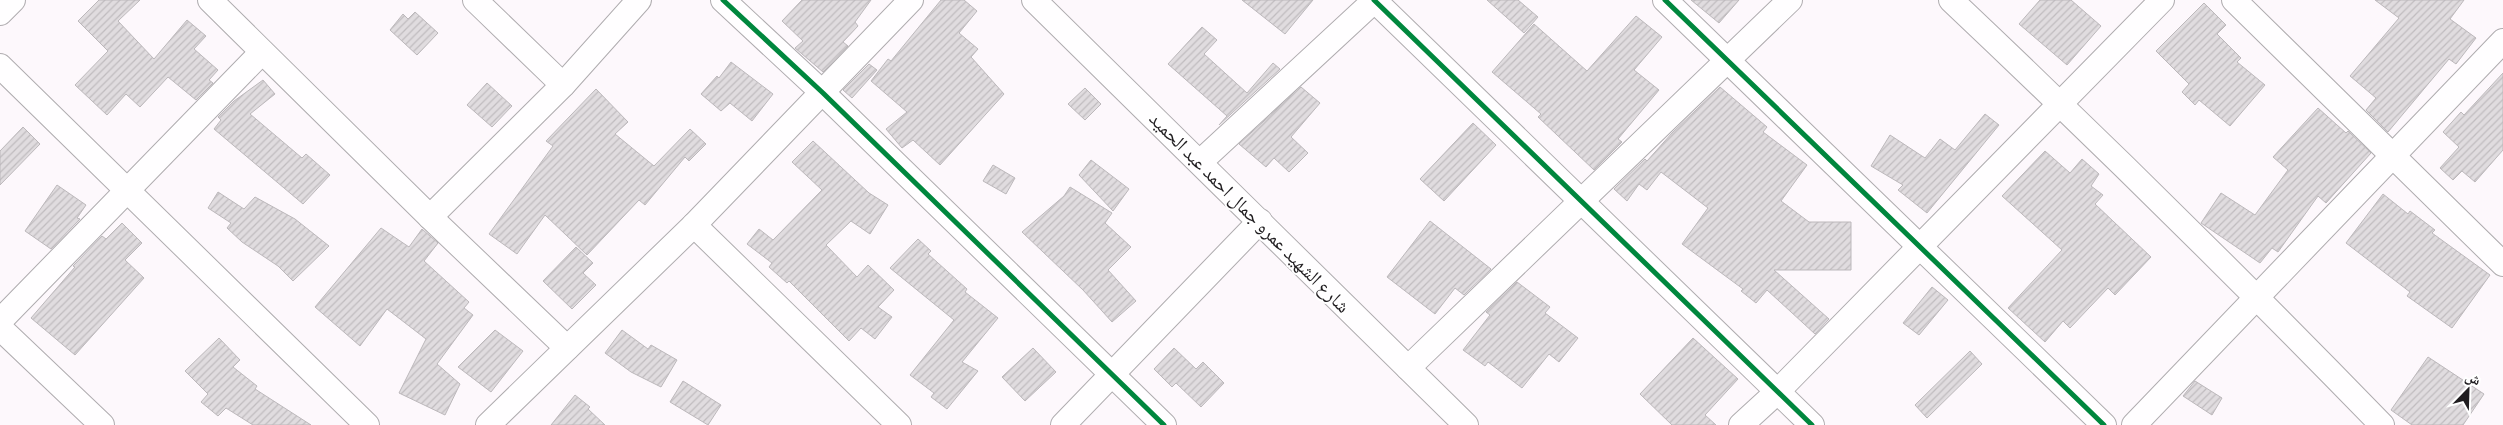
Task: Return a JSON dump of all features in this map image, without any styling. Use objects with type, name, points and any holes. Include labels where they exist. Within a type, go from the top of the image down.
[{"type":"street","points":[[0,13],[13,0]]},
{"type":"street","points":[[210,0],[430,217],[567,348]]},
{"type":"street","points":[[476,0],[563,85]]},
{"type":"street","points":[[430,217],[563,85],[639,0]]},
{"type":"street","points":[[724,0],[823,93],[1164,425]]},
{"type":"street","points":[[488,425],[694,225],[911,0]]},
{"type":"street","points":[[1200,162],[1374,0],[1580,202],[1812,425]]},
{"type":"street","points":[[1665,0],[2104,425]]},
{"type":"street","points":[[1408,368],[1790,0]]},
{"type":"street","points":[[1951,0],[2060,103],[2258,297],[2382,425]]},
{"type":"street","points":[[1741,425],[1777,392],[2162,0]]},
{"type":"street","points":[[2234,0],[2503,264]]},
{"type":"street","name":"شارع الشهيد عمرو جمال احمد عبد الحميد","points":[[1046,4],[1200,162],[1466,425]]},
{"type":"street","points":[[2134,425],[2503,41]]},
{"type":"street","points":[[0,321],[262,52]]},
{"type":"street","points":[[0,66],[128,189],[361,423]]},
{"type":"street","points":[[1063,425],[1260,221]]},
{"type":"street","points":[[694,225],[899,425]]},
{"type":"street","points":[[0,328],[102,425]]},
{"type":"building","points":[[99,0],[140,0],[118,21],[154,59],[187,20],[206,36],[194,49],[218,70],[209,80],[213,83],[196,100],[168,77],[140,107],[126,94],[107,115],[75,85],[108,51],[78,21]]},
{"type":"building","points":[[802,0],[871,0],[855,22],[858,26],[843,42],[848,46],[823,72],[795,48],[803,41],[782,21]]},
{"type":"building","points":[[941,0],[964,0],[977,11],[959,33],[978,49],[971,57],[1004,94],[940,165],[913,140],[902,148],[886,129],[907,112],[871,81],[888,59],[891,61]]},
{"type":"building","points":[[1242,0],[1313,0],[1285,34]]},
{"type":"building","points":[[1487,0],[1518,0],[1538,17],[1524,33]]},
{"type":"building","points":[[1691,0],[1739,0],[1719,23]]},
{"type":"building","points":[[2040,0],[2071,0],[2101,26],[2067,65],[2019,24]]},
{"type":"building","points":[[2375,0],[2464,0],[2450,19],[2476,38],[2456,64],[2449,59],[2388,132],[2366,110],[2376,98],[2350,76],[2399,18]]},
{"type":"building","points":[[2204,3],[2226,25],[2217,34],[2241,58],[2237,62],[2265,85],[2230,126],[2199,100],[2195,105],[2182,92],[2189,84],[2156,51]]},
{"type":"building","points":[[415,12],[438,33],[417,55],[390,30],[403,14],[408,19]]},
{"type":"building","points":[[1636,16],[1662,37],[1634,70],[1659,90],[1618,139],[1622,142],[1594,170],[1538,117],[1541,114],[1492,72],[1534,24],[1587,71]]},
{"type":"building","points":[[1202,27],[1217,40],[1204,54],[1247,93],[1273,63],[1280,69],[1219,125],[1227,116],[1168,64]]},
{"type":"building","points":[[731,62],[773,94],[752,121],[730,103],[721,111],[701,94],[717,76],[719,78]]},
{"type":"building","points":[[869,64],[877,70],[852,98],[843,90]]},
{"type":"building","points":[[2503,73],[2503,150],[2475,182],[2462,171],[2453,180],[2440,168],[2459,147],[2443,132],[2461,112],[2464,115]]},
{"type":"building","points":[[263,80],[275,94],[250,114],[302,158],[306,154],[330,175],[303,204],[214,129],[221,120],[218,117],[234,101]]},
{"type":"building","points":[[487,83],[512,106],[492,127],[467,105]]},
{"type":"building","points":[[1301,87],[1320,103],[1291,137],[1308,153],[1289,172],[1274,158],[1266,167],[1239,144]]},
{"type":"building","points":[[1720,87],[1767,127],[1763,132],[1807,165],[1781,201],[1809,222],[1851,222],[1851,270],[1774,270],[1829,319],[1815,334],[1767,290],[1756,303],[1741,291],[1743,289],[1682,244],[1708,208],[1661,172],[1647,190],[1639,184],[1627,201],[1614,189],[1645,159],[1647,161],[1672,133]]},
{"type":"building","points":[[1085,88],[1101,104],[1085,120],[1068,104]]},
{"type":"building","points":[[596,89],[628,122],[615,134],[654,166],[690,129],[706,144],[689,161],[685,157],[645,205],[639,200],[587,255],[545,215],[517,254],[489,234],[553,146],[546,141]]},
{"type":"building","points":[[2318,108],[2346,133],[2348,131],[2371,153],[2326,203],[2318,196],[2278,252],[2272,248],[2260,263],[2201,223],[2221,193],[2255,215],[2288,170],[2273,157]]},
{"type":"building","points":[[1985,114],[1999,125],[1927,213],[1898,190],[1903,185],[1871,166],[1890,135],[1925,158],[1940,139],[1955,150]]},
{"type":"building","points":[[1473,123],[1496,145],[1444,201],[1420,179]]},
{"type":"building","points":[[23,127],[40,144],[0,185],[0,151]]},
{"type":"building","points":[[813,141],[869,193],[888,205],[870,234],[851,221],[826,245],[857,277],[868,265],[894,290],[878,307],[892,317],[875,339],[861,328],[849,341],[789,281],[787,283],[769,267],[772,263],[747,244],[759,229],[773,240],[822,190],[792,162]]},
{"type":"building","points":[[2045,151],[2070,173],[2082,159],[2099,174],[2091,186],[2103,195],[2095,204],[2151,257],[2115,295],[2108,288],[2070,328],[2063,321],[2045,342],[2008,308],[2062,250],[2002,196]]},
{"type":"building","points":[[1091,160],[1129,189],[1113,211],[1079,175]]},
{"type":"building","points":[[993,165],[1015,178],[1006,194],[983,181]]},
{"type":"building","points":[[57,185],[86,205],[77,218],[80,219],[51,249],[25,231]]},
{"type":"building","points":[[1070,187],[1112,213],[1105,223],[1131,247],[1108,270],[1136,301],[1112,322],[1083,290],[1022,232],[1064,196]]},
{"type":"building","points":[[218,192],[244,209],[255,197],[295,219],[329,246],[293,281],[278,266],[242,242],[227,228],[231,223],[208,208]]},
{"type":"building","points":[[2383,194],[2408,214],[2410,211],[2435,230],[2432,233],[2490,275],[2452,328],[2407,296],[2410,292],[2346,243]]},
{"type":"building","points":[[1430,221],[1491,269],[1464,295],[1455,288],[1435,314],[1387,277]]},
{"type":"building","points":[[122,223],[142,243],[125,260],[144,278],[75,355],[31,318],[75,267],[73,266],[102,236],[106,239]]},
{"type":"building","points":[[381,228],[409,247],[422,229],[438,243],[424,261],[469,302],[464,308],[473,315],[437,364],[460,384],[445,415],[399,393],[426,339],[387,309],[360,346],[315,307]]},
{"type":"building","points":[[918,239],[931,251],[928,254],[967,289],[965,292],[998,318],[962,362],[978,371],[947,409],[931,397],[934,393],[910,375],[954,320],[890,268]]},
{"type":"building","points":[[576,247],[593,263],[583,273],[596,285],[572,309],[543,281]]},
{"type":"building","points":[[1517,282],[1550,307],[1545,313],[1578,338],[1559,362],[1549,354],[1522,388],[1488,362],[1485,366],[1463,350],[1490,315],[1486,312]]},
{"type":"building","points":[[1932,287],[1948,300],[1919,335],[1903,323]]},
{"type":"building","points":[[495,330],[523,351],[491,392],[458,367]]},
{"type":"building","points":[[622,330],[648,349],[651,345],[677,360],[661,387],[631,372],[605,353]]},
{"type":"building","points":[[219,338],[240,360],[233,367],[257,386],[255,389],[311,425],[253,425],[226,408],[218,416],[201,402],[208,394],[185,371]]},
{"type":"building","points":[[1693,338],[1738,379],[1705,415],[1716,425],[1672,425],[1640,394]]},
{"type":"building","points":[[1033,348],[1056,372],[1025,401],[1002,377]]},
{"type":"building","points":[[1174,348],[1196,369],[1203,362],[1224,383],[1201,407],[1176,383],[1172,387],[1154,369]]},
{"type":"building","points":[[1970,351],[1982,364],[1927,418],[1915,405]]},
{"type":"building","points":[[2428,357],[2484,394],[2463,425],[2412,425],[2391,410]]},
{"type":"building","points":[[683,381],[721,405],[708,425],[670,402]]},
{"type":"building","points":[[2195,381],[2222,398],[2212,415],[2183,396]]},
{"type":"building","points":[[575,395],[590,407],[588,409],[605,425],[551,425]]},
{"type":"cycle path","points":[[723,0],[823,93],[1164,425]]},
{"type":"cycle path","points":[[1374,0],[1812,425]]},
{"type":"cycle path","points":[[1665,0],[2104,425]]}]
